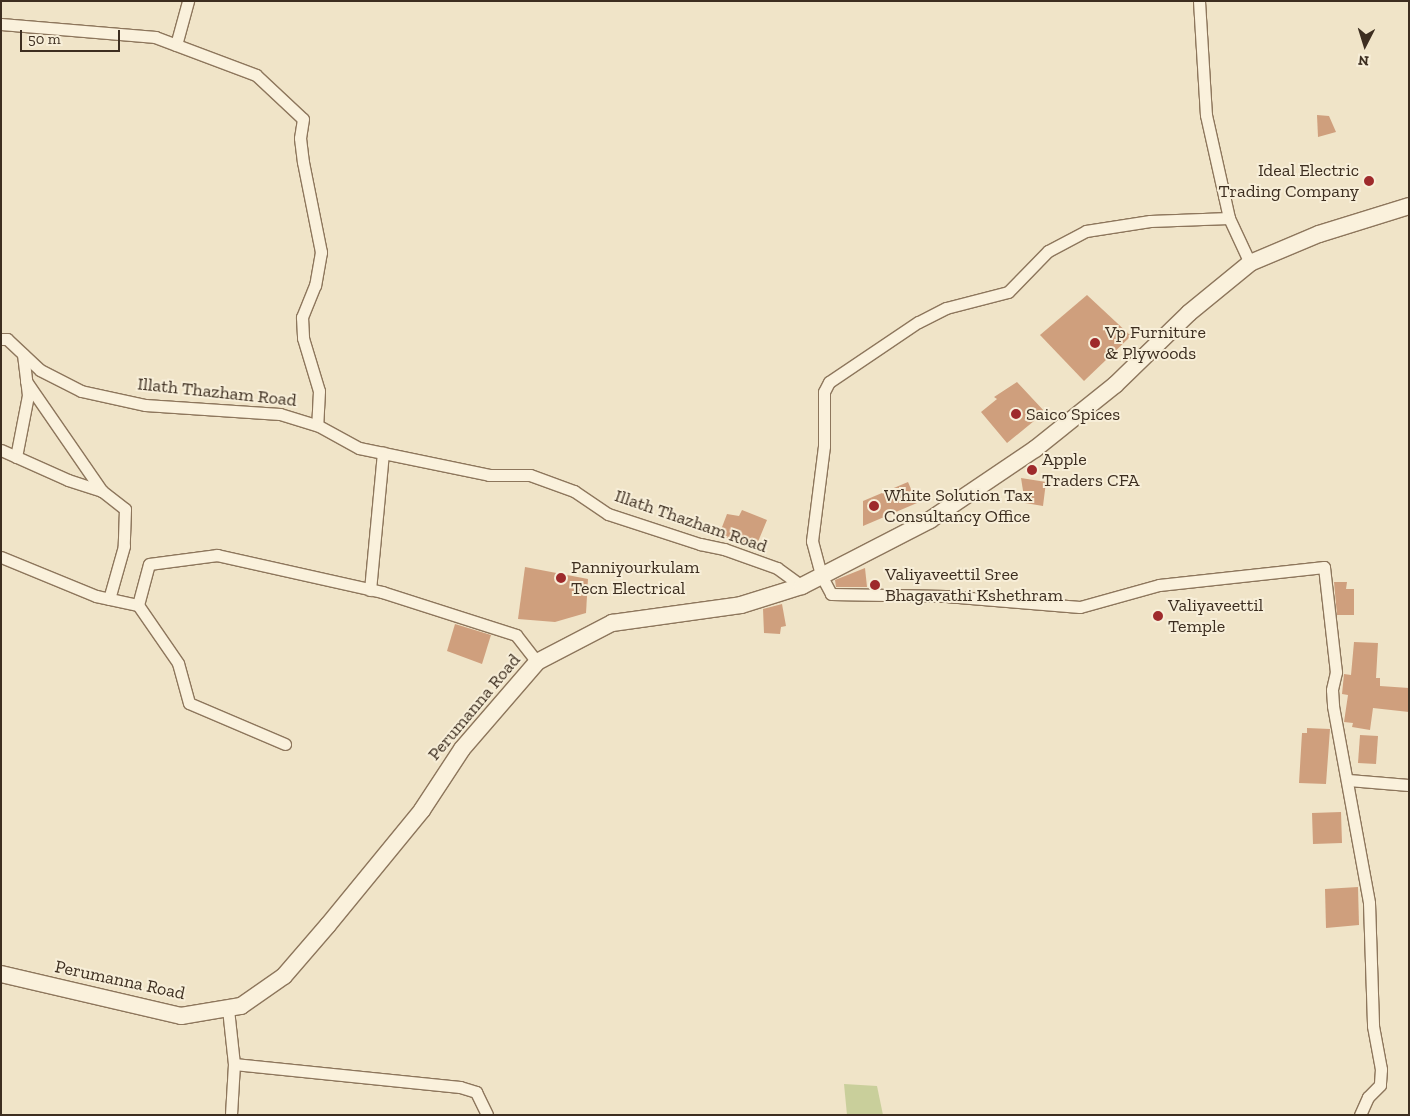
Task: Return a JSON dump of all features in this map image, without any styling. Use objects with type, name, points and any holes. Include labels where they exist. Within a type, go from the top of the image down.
[{"type":"main road","name":"Perumanna Road","points":[[1,974],[181,1016],[241,1006],[284,976],[416,818],[462,749],[537,662],[612,623],[728,608],[802,586],[930,520],[1035,449],[1115,385],[1189,313],[1250,263],[1319,234],[1409,206]]},
{"type":"street","points":[[176,45],[188,1]]},
{"type":"street","points":[[1199,1],[1206,115],[1229,218],[1250,263]]},
{"type":"street","points":[[1,24],[155,37],[256,75],[303,119],[300,138],[303,162],[321,252],[315,285],[302,317],[303,338],[319,391],[317,424]]},
{"type":"street","points":[[1229,218],[1150,221],[1086,231],[1048,252],[1008,292],[946,308],[918,322],[829,382],[824,392],[824,446],[812,533],[821,576],[831,594],[946,596],[1080,607],[1159,585],[1324,566],[1336,672],[1332,690],[1333,706],[1348,780],[1369,904],[1372,1026],[1381,1069],[1380,1085],[1368,1097],[1360,1115]]},
{"type":"street","name":"Illath Thazham Road","points":[[1,339],[7,339],[40,370],[82,391],[145,405],[204,411],[255,410],[317,424],[359,448],[489,475],[530,476],[548,481],[585,497],[608,514],[700,544],[724,549],[777,568],[802,586]]},
{"type":"street","points":[[16,457],[28,395],[23,354]]},
{"type":"street","points":[[26,381],[102,491]]},
{"type":"street","points":[[1,450],[102,491],[125,509],[124,546],[109,599]]},
{"type":"street","points":[[370,590],[383,452]]},
{"type":"street","points":[[138,605],[149,564],[217,555],[426,604],[516,635],[537,662]]},
{"type":"street","points":[[1,557],[109,599],[138,605],[178,663],[189,703],[285,744]]},
{"type":"street","points":[[1348,780],[1409,784]]},
{"type":"street","points":[[228,1009],[234,1064],[231,1115]]},
{"type":"street","points":[[234,1064],[460,1087],[476,1092],[487,1115]]},
{"type":"green space","points":[[844,1084],[877,1086],[883,1115],[847,1115]]},
{"type":"building","points":[[1317,115],[1329,116],[1336,132],[1318,137]]},
{"type":"building","points":[[1087,295],[1131,336],[1084,381],[1040,335]]},
{"type":"building","points":[[1017,382],[1045,412],[1007,443],[981,412],[997,399],[994,397]]},
{"type":"building","points":[[1021,478],[1046,482],[1043,506],[1025,503]]},
{"type":"building","points":[[908,482],[917,503],[863,526],[863,501]]},
{"type":"building","points":[[742,510],[767,520],[755,549],[719,535],[727,514],[739,516]]},
{"type":"building","points":[[525,567],[588,579],[586,613],[555,622],[518,619]]},
{"type":"building","points":[[865,568],[867,587],[836,587],[835,580]]},
{"type":"building","points":[[1334,582],[1347,582],[1346,589],[1354,589],[1354,615],[1337,615]]},
{"type":"building","points":[[782,604],[786,626],[781,627],[780,634],[764,633],[763,609]]},
{"type":"building","points":[[455,624],[491,635],[482,664],[447,651]]},
{"type":"building","points":[[1354,642],[1378,643],[1376,678],[1380,678],[1380,686],[1409,688],[1409,712],[1373,708],[1370,730],[1352,727],[1353,723],[1344,722],[1348,695],[1342,694],[1344,674],[1351,675]]},
{"type":"building","points":[[1307,728],[1330,729],[1326,784],[1299,783],[1302,733],[1307,733]]},
{"type":"building","points":[[1360,735],[1378,736],[1376,764],[1358,763]]},
{"type":"building","points":[[1341,812],[1342,843],[1313,844],[1312,813]]},
{"type":"building","points":[[1358,887],[1359,925],[1326,928],[1325,889]]},
{"type":"place","name":"Ideal Electric Trading Company","points":[[1369,181]]},
{"type":"place","name":"Vp Furniture & Plywoods","points":[[1095,343]]},
{"type":"place","name":"Saico Spices","points":[[1016,414]]},
{"type":"place","name":"Apple Traders CFA","points":[[1032,470]]},
{"type":"place","name":"White Solution Tax Consultancy Office","points":[[874,506]]},
{"type":"place","name":"Panniyourkulam Tecn Electrical","points":[[561,578]]},
{"type":"place","name":"Valiyaveettil Sree Bhagavathi Kshethram","points":[[875,585]]},
{"type":"place","name":"Valiyaveettil Temple","points":[[1158,616]]}]
